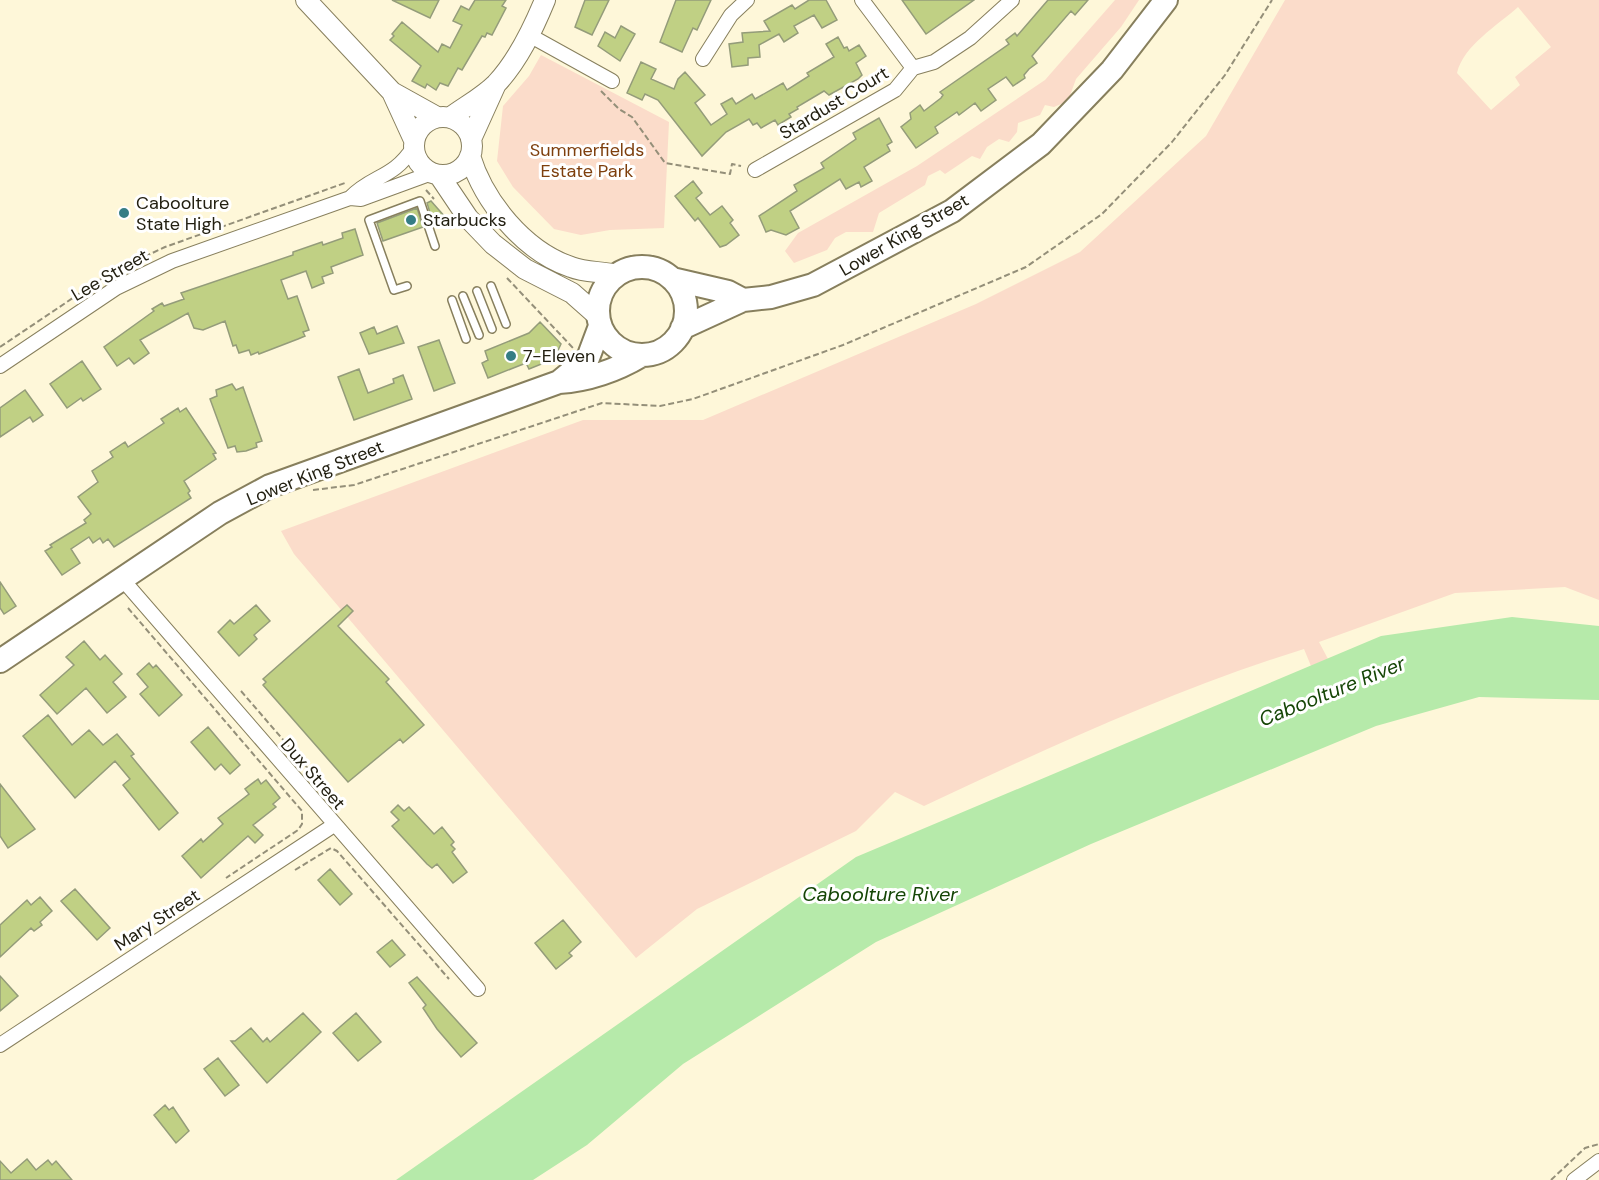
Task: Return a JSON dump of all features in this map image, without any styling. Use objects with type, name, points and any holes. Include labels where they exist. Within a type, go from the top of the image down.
[{"type":"main road","points":[[435,174],[447,175],[461,168],[496,84],[529,36],[545,0]]},
{"type":"main road","name":"Lower King Street","points":[[682,328],[743,300],[771,297],[813,285],[952,211],[1041,144],[1112,70],[1166,0]]},
{"type":"main road","points":[[306,2],[392,92],[464,126],[471,147],[474,170],[493,203],[544,255],[574,268],[617,275],[639,267],[663,272],[672,279],[685,302],[682,328],[666,348],[642,355],[628,364],[580,380],[559,382]]},
{"type":"main road","points":[[414,144],[424,123],[444,117],[496,84]]},
{"type":"main road","points":[[392,92],[414,144],[419,163],[435,174],[468,218],[493,244],[525,269],[572,293],[599,321],[612,344],[631,354],[642,355]]},
{"type":"main road","points":[[559,382],[588,358],[599,321],[602,293],[617,275]]},
{"type":"main road","name":"Lower King Street","points":[[672,279],[728,292],[743,300]]},
{"type":"main road","name":"Lower King Street","points":[[0,661],[220,513],[270,486],[559,382]]},
{"type":"street","points":[[703,59],[731,15],[747,0]]},
{"type":"street","points":[[862,0],[913,68]]},
{"type":"street","name":"Stardust Court","points":[[755,170],[895,90],[913,68],[934,62],[962,43],[996,17],[1012,0]]},
{"type":"street","points":[[529,36],[612,81]]},
{"type":"street","name":"Lee Street","points":[[350,198],[358,189],[392,173],[402,165],[414,144]]},
{"type":"street","name":"Lee Street","points":[[0,366],[116,288],[172,261],[350,198],[361,199],[435,174]]},
{"type":"street","name":"Dux Street","points":[[123,580],[478,989]]},
{"type":"street","name":"Mary Street","points":[[0,1045],[334,825]]},
{"type":"street","points":[[1574,1180],[1599,1161]]},
{"type":"lane","points":[[407,286],[394,290],[369,220],[420,201],[435,246]]},
{"type":"lane","points":[[491,286],[506,324]]},
{"type":"lane","points":[[477,291],[492,329]]},
{"type":"lane","points":[[464,296],[479,334]]},
{"type":"lane","points":[[452,300],[466,339]]},
{"type":"path","points":[[309,491],[354,485],[602,403],[660,406],[693,399],[843,345],[1026,267],[1102,214],[1172,142],[1226,75],[1272,0]]},
{"type":"path","points":[[597,87],[619,109],[632,117],[656,154],[670,166],[730,174],[732,164],[755,170]]},
{"type":"path","points":[[0,347],[110,273],[165,247],[355,180]]},
{"type":"path","points":[[128,608],[302,811],[302,824],[298,830],[219,883]]},
{"type":"path","points":[[241,691],[336,801]]},
{"type":"path","points":[[295,870],[324,851],[332,848],[337,851],[449,979]]},
{"type":"path","points":[[1551,1180],[1585,1148],[1599,1144]]},
{"type":"green space","points":[[1115,0],[1139,0],[1121,27],[1076,79],[1068,101],[1054,107],[1045,105],[1040,115],[1018,123],[1017,132],[1009,142],[999,139],[987,147],[980,159],[972,156],[945,174],[940,170],[928,176],[925,185],[879,213],[873,232],[846,232],[835,238],[827,250],[794,263],[785,251],[798,233],[917,166],[1045,80]]},
{"type":"green space","points":[[1285,0],[1599,0],[1599,600],[1565,587],[1455,593],[1319,642],[1328,659],[1311,666],[1304,649],[1255,665],[1158,701],[924,806],[895,792],[856,831],[697,909],[636,958],[294,554],[281,531],[583,420],[703,420],[976,304],[1080,252],[1206,136]],"holes":[[[1518,7],[1551,47],[1515,77],[1520,85],[1491,110],[1457,73],[1466,54],[1474,45]]]},
{"type":"green space","name":"Summerfields Estate Park","points":[[541,55],[669,122],[664,228],[610,230],[581,235],[554,229],[513,187],[497,161],[503,106],[529,76]]},
{"type":"water","name":"Caboolture River","points":[[1512,617],[1599,626],[1599,700],[1479,697],[1376,726],[1091,844],[876,942],[683,1064],[587,1145],[533,1180],[396,1180],[856,857],[1381,636]]},
{"type":"building","points":[[392,0],[439,0],[430,18]]},
{"type":"building","points":[[475,0],[506,0],[502,6],[506,8],[492,35],[487,33],[485,37],[482,36],[462,70],[458,68],[448,86],[440,83],[436,90],[427,84],[425,88],[412,81],[421,66],[390,40],[394,36],[392,34],[402,22],[438,52],[442,44],[450,48],[462,25],[453,21],[461,6],[469,10]]},
{"type":"building","points":[[585,0],[609,0],[592,35],[575,27]]},
{"type":"building","points":[[676,0],[711,0],[697,30],[693,28],[682,52],[660,42]]},
{"type":"building","points":[[809,0],[826,0],[837,20],[822,28],[814,15],[794,26],[798,33],[784,42],[779,34],[759,45],[760,57],[748,58],[748,65],[732,67],[729,44],[743,42],[742,33],[770,31],[764,21],[792,5],[795,9]]},
{"type":"building","points":[[902,0],[974,0],[926,34]]},
{"type":"building","points":[[1048,0],[1088,0],[1075,15],[1071,11],[1032,56],[1037,63],[1024,75],[1025,78],[1013,86],[1006,77],[988,89],[996,100],[981,111],[975,103],[959,115],[957,112],[935,127],[938,133],[916,148],[901,127],[911,119],[910,113],[920,105],[924,111],[941,98],[943,95],[940,92],[1009,44],[1006,40],[1015,33],[1017,36]]},
{"type":"building","points":[[621,26],[635,34],[620,61],[598,46],[605,32],[615,38]]},
{"type":"building","points":[[838,37],[844,48],[847,47],[849,51],[859,45],[866,56],[856,63],[862,75],[858,79],[829,95],[824,91],[797,107],[798,109],[789,114],[791,117],[778,125],[775,120],[761,128],[757,123],[753,125],[749,119],[726,132],[702,156],[658,100],[645,94],[642,100],[627,93],[641,62],[656,69],[651,79],[674,89],[678,79],[685,72],[705,95],[695,103],[711,125],[727,114],[721,104],[732,98],[736,104],[752,94],[755,99],[783,83],[787,90],[809,76],[807,73],[834,57],[826,44]]},
{"type":"building","points":[[879,118],[892,142],[887,145],[890,151],[864,167],[872,181],[861,187],[859,182],[846,189],[840,179],[790,211],[799,228],[786,235],[771,230],[766,232],[759,216],[797,191],[794,185],[824,168],[821,163],[856,139],[853,133]]},
{"type":"building","points":[[693,181],[702,193],[696,198],[710,215],[722,206],[733,220],[730,223],[739,235],[726,245],[720,247],[698,218],[695,221],[675,196]]},
{"type":"building","points":[[431,201],[446,218],[433,223],[427,203]]},
{"type":"building","points":[[417,208],[423,227],[383,241],[377,223]]},
{"type":"building","points":[[355,229],[363,255],[331,267],[333,273],[322,277],[324,283],[312,288],[306,271],[281,280],[288,299],[297,296],[309,330],[303,332],[305,336],[259,354],[258,352],[251,355],[249,350],[239,353],[236,345],[233,346],[225,321],[203,330],[194,328],[188,313],[140,340],[149,353],[134,364],[129,358],[117,366],[104,347],[162,303],[164,306],[184,299],[181,293],[293,255],[293,252],[322,242],[323,245],[343,238],[342,233]]},
{"type":"building","points":[[540,322],[561,344],[554,359],[529,369],[526,363],[488,378],[482,363],[488,360],[485,351],[529,333]]},
{"type":"building","points":[[397,326],[404,343],[369,354],[360,333],[374,327],[377,334]]},
{"type":"building","points":[[439,340],[455,383],[434,391],[418,347]]},
{"type":"building","points":[[82,361],[101,389],[83,401],[81,398],[67,408],[50,384]]},
{"type":"building","points":[[359,369],[368,393],[394,383],[393,379],[403,375],[412,399],[354,420],[338,377]]},
{"type":"building","points":[[232,384],[236,390],[243,387],[262,441],[256,443],[257,447],[246,451],[237,452],[235,446],[228,448],[210,399],[217,396],[216,390]]},
{"type":"building","points":[[25,390],[43,415],[33,422],[30,417],[0,437],[0,408]]},
{"type":"building","points":[[178,408],[180,412],[186,408],[216,453],[213,454],[216,459],[184,481],[191,498],[114,547],[108,539],[103,543],[100,538],[93,543],[89,537],[71,549],[80,563],[62,575],[45,551],[52,547],[50,545],[86,523],[84,520],[91,514],[78,497],[98,482],[92,471],[113,457],[110,452],[125,442],[128,447],[164,423],[161,419]]},
{"type":"building","points":[[0,582],[16,606],[4,614],[0,608]]},
{"type":"building","points":[[256,605],[270,621],[254,635],[257,639],[239,656],[218,632],[230,620],[234,624]]},
{"type":"building","points":[[347,605],[353,611],[338,626],[389,679],[386,682],[424,725],[403,743],[400,739],[348,782],[263,685],[266,682],[263,679]]},
{"type":"building","points":[[84,641],[100,660],[105,655],[122,674],[113,682],[126,697],[107,713],[86,688],[57,714],[40,695],[74,665],[66,657]]},
{"type":"building","points":[[149,663],[153,668],[156,665],[182,695],[159,716],[140,694],[148,687],[137,674]]},
{"type":"building","points":[[48,715],[72,745],[89,730],[103,745],[117,734],[134,754],[131,756],[178,813],[159,830],[123,785],[130,779],[115,761],[75,798],[23,736]]},
{"type":"building","points":[[208,727],[240,765],[230,774],[221,764],[215,770],[191,742]]},
{"type":"building","points":[[258,779],[261,784],[266,780],[280,798],[273,804],[276,807],[253,825],[263,835],[255,843],[248,836],[201,878],[182,856],[201,839],[203,842],[223,824],[218,818],[249,794],[245,789]]},
{"type":"building","points":[[0,784],[35,829],[8,848],[0,836]]},
{"type":"building","points":[[398,805],[404,811],[409,807],[434,834],[442,827],[454,842],[451,845],[455,849],[452,852],[467,872],[453,883],[437,864],[432,868],[427,864],[392,826],[399,820],[391,812]]},
{"type":"building","points":[[330,869],[352,894],[340,905],[318,880]]},
{"type":"building","points":[[75,889],[110,928],[97,940],[61,901]]},
{"type":"building","points":[[40,897],[52,911],[40,922],[42,925],[34,931],[31,928],[0,957],[0,925],[27,900],[31,905]]},
{"type":"building","points":[[563,920],[581,942],[569,953],[572,956],[556,969],[535,943]]},
{"type":"building","points":[[392,940],[405,955],[390,967],[377,952]]},
{"type":"building","points":[[0,976],[18,996],[0,1011]]},
{"type":"building","points":[[417,977],[477,1043],[461,1057],[437,1029],[423,1008],[426,1005],[409,983]]},
{"type":"building","points":[[303,1013],[321,1032],[267,1083],[231,1041],[235,1041],[251,1028],[263,1042],[267,1038],[270,1042]]},
{"type":"building","points":[[356,1013],[381,1042],[358,1061],[333,1033]]},
{"type":"building","points":[[218,1058],[239,1085],[225,1096],[204,1069]]},
{"type":"building","points":[[165,1105],[169,1110],[173,1107],[189,1131],[176,1143],[154,1115]]},
{"type":"building","points":[[27,1159],[36,1170],[48,1160],[52,1165],[56,1161],[72,1180],[0,1180],[0,1161],[11,1173]]},
{"type":"place","name":"Caboolture State High","points":[[124,213]]},
{"type":"place","name":"Starbucks","points":[[411,220]]},
{"type":"place","name":"7-Eleven","points":[[511,356]]}]
